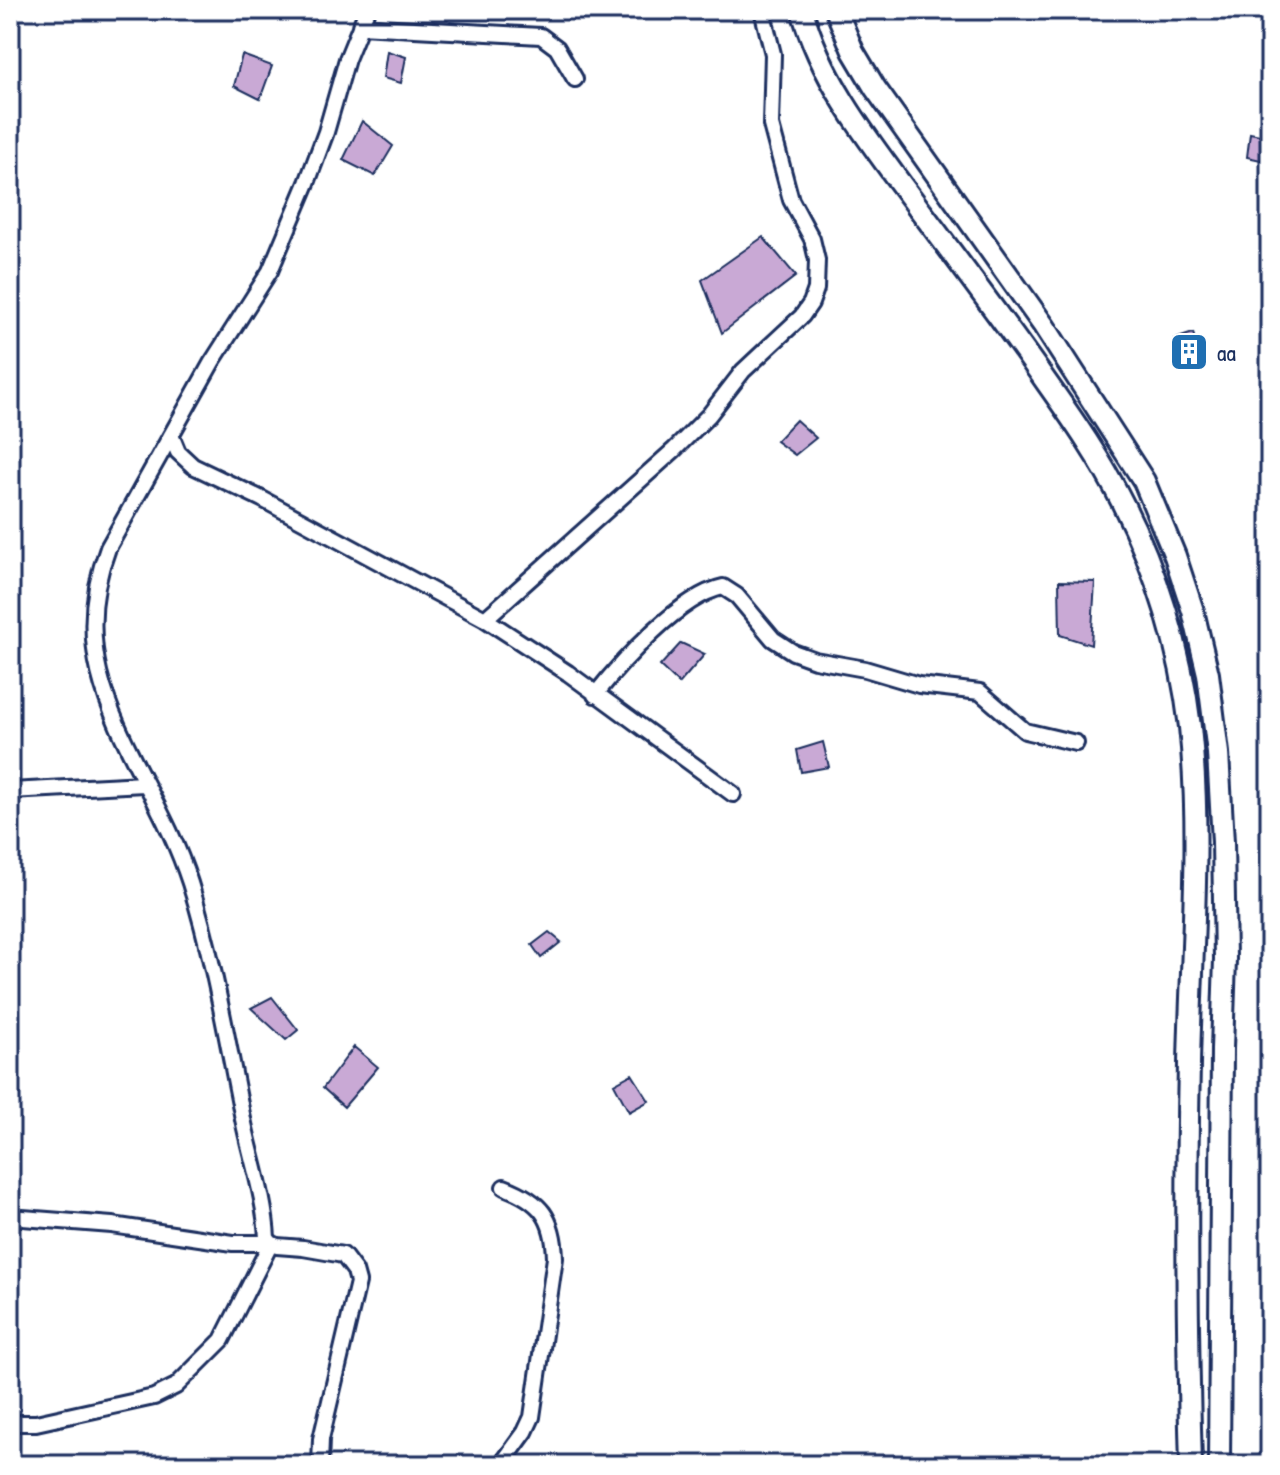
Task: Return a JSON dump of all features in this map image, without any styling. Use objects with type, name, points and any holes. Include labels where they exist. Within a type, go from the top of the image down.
[{"type":"main road","points":[[802,10],[807,29],[831,81],[861,128],[1073,421],[1122,502],[1164,607],[1180,669],[1190,727],[1195,841],[1187,1205],[1191,1465]]},
{"type":"main road","points":[[836,10],[853,51],[882,100],[1088,390],[1144,481],[1175,556],[1193,611],[1208,674],[1218,753],[1225,959],[1219,1465]]},
{"type":"main road","points":[[1189,1047],[1222,1049]]},
{"type":"street","points":[[271,1243],[267,1238],[207,944],[176,845],[120,735],[105,696],[94,652],[92,620],[99,573],[108,548],[212,362],[270,271],[316,158],[367,10]]},
{"type":"street","points":[[485,619],[674,450],[709,415],[743,371],[802,316],[811,303],[816,289],[817,260],[812,239],[791,200],[771,125],[773,54],[762,10]]},
{"type":"street","points":[[360,26],[541,36],[557,48],[575,79]]},
{"type":"street","points":[[171,435],[178,452],[193,466],[262,499],[485,619],[568,673],[733,794]]},
{"type":"street","points":[[595,695],[652,632],[679,611],[723,587],[737,596],[773,639],[793,652],[815,660],[893,675],[919,685],[980,692],[1025,731],[1076,743]]},
{"type":"street","points":[[10,791],[144,784]]},
{"type":"street","points":[[501,1465],[532,1417],[555,1258],[554,1237],[536,1203],[504,1187]]},
{"type":"street","points":[[10,1217],[112,1225],[233,1243],[271,1243],[343,1255],[355,1271],[358,1282],[321,1439],[320,1465]]},
{"type":"street","points":[[10,1423],[36,1423],[160,1396],[176,1386],[222,1340],[271,1243]]},
{"type":"building","points":[[387,51],[406,57],[401,83],[383,78]]},
{"type":"building","points":[[242,55],[272,66],[260,99],[234,86]]},
{"type":"building","points":[[362,121],[393,146],[375,176],[343,160]]},
{"type":"building","points":[[1250,133],[1270,137],[1270,162],[1247,157]]},
{"type":"building","points":[[763,237],[796,276],[722,333],[702,280]]},
{"type":"building","name":"aa","points":[[1193,333],[1203,366],[1187,371],[1183,369],[1175,339]]},
{"type":"building","points":[[796,420],[816,438],[795,455],[776,441]]},
{"type":"building","points":[[1059,581],[1095,582],[1091,645],[1060,635]]},
{"type":"building","points":[[681,643],[705,654],[679,684],[660,666]]},
{"type":"building","points":[[823,742],[829,767],[801,772],[797,750]]},
{"type":"building","points":[[549,932],[561,942],[541,958],[532,945]]},
{"type":"building","points":[[272,997],[298,1030],[286,1040],[251,1008]]},
{"type":"building","points":[[354,1047],[378,1067],[344,1107],[323,1088]]},
{"type":"building","points":[[632,1074],[649,1101],[629,1112],[614,1084]]},
{"type":"place","name":"aa","points":[[1189,352]]}]
